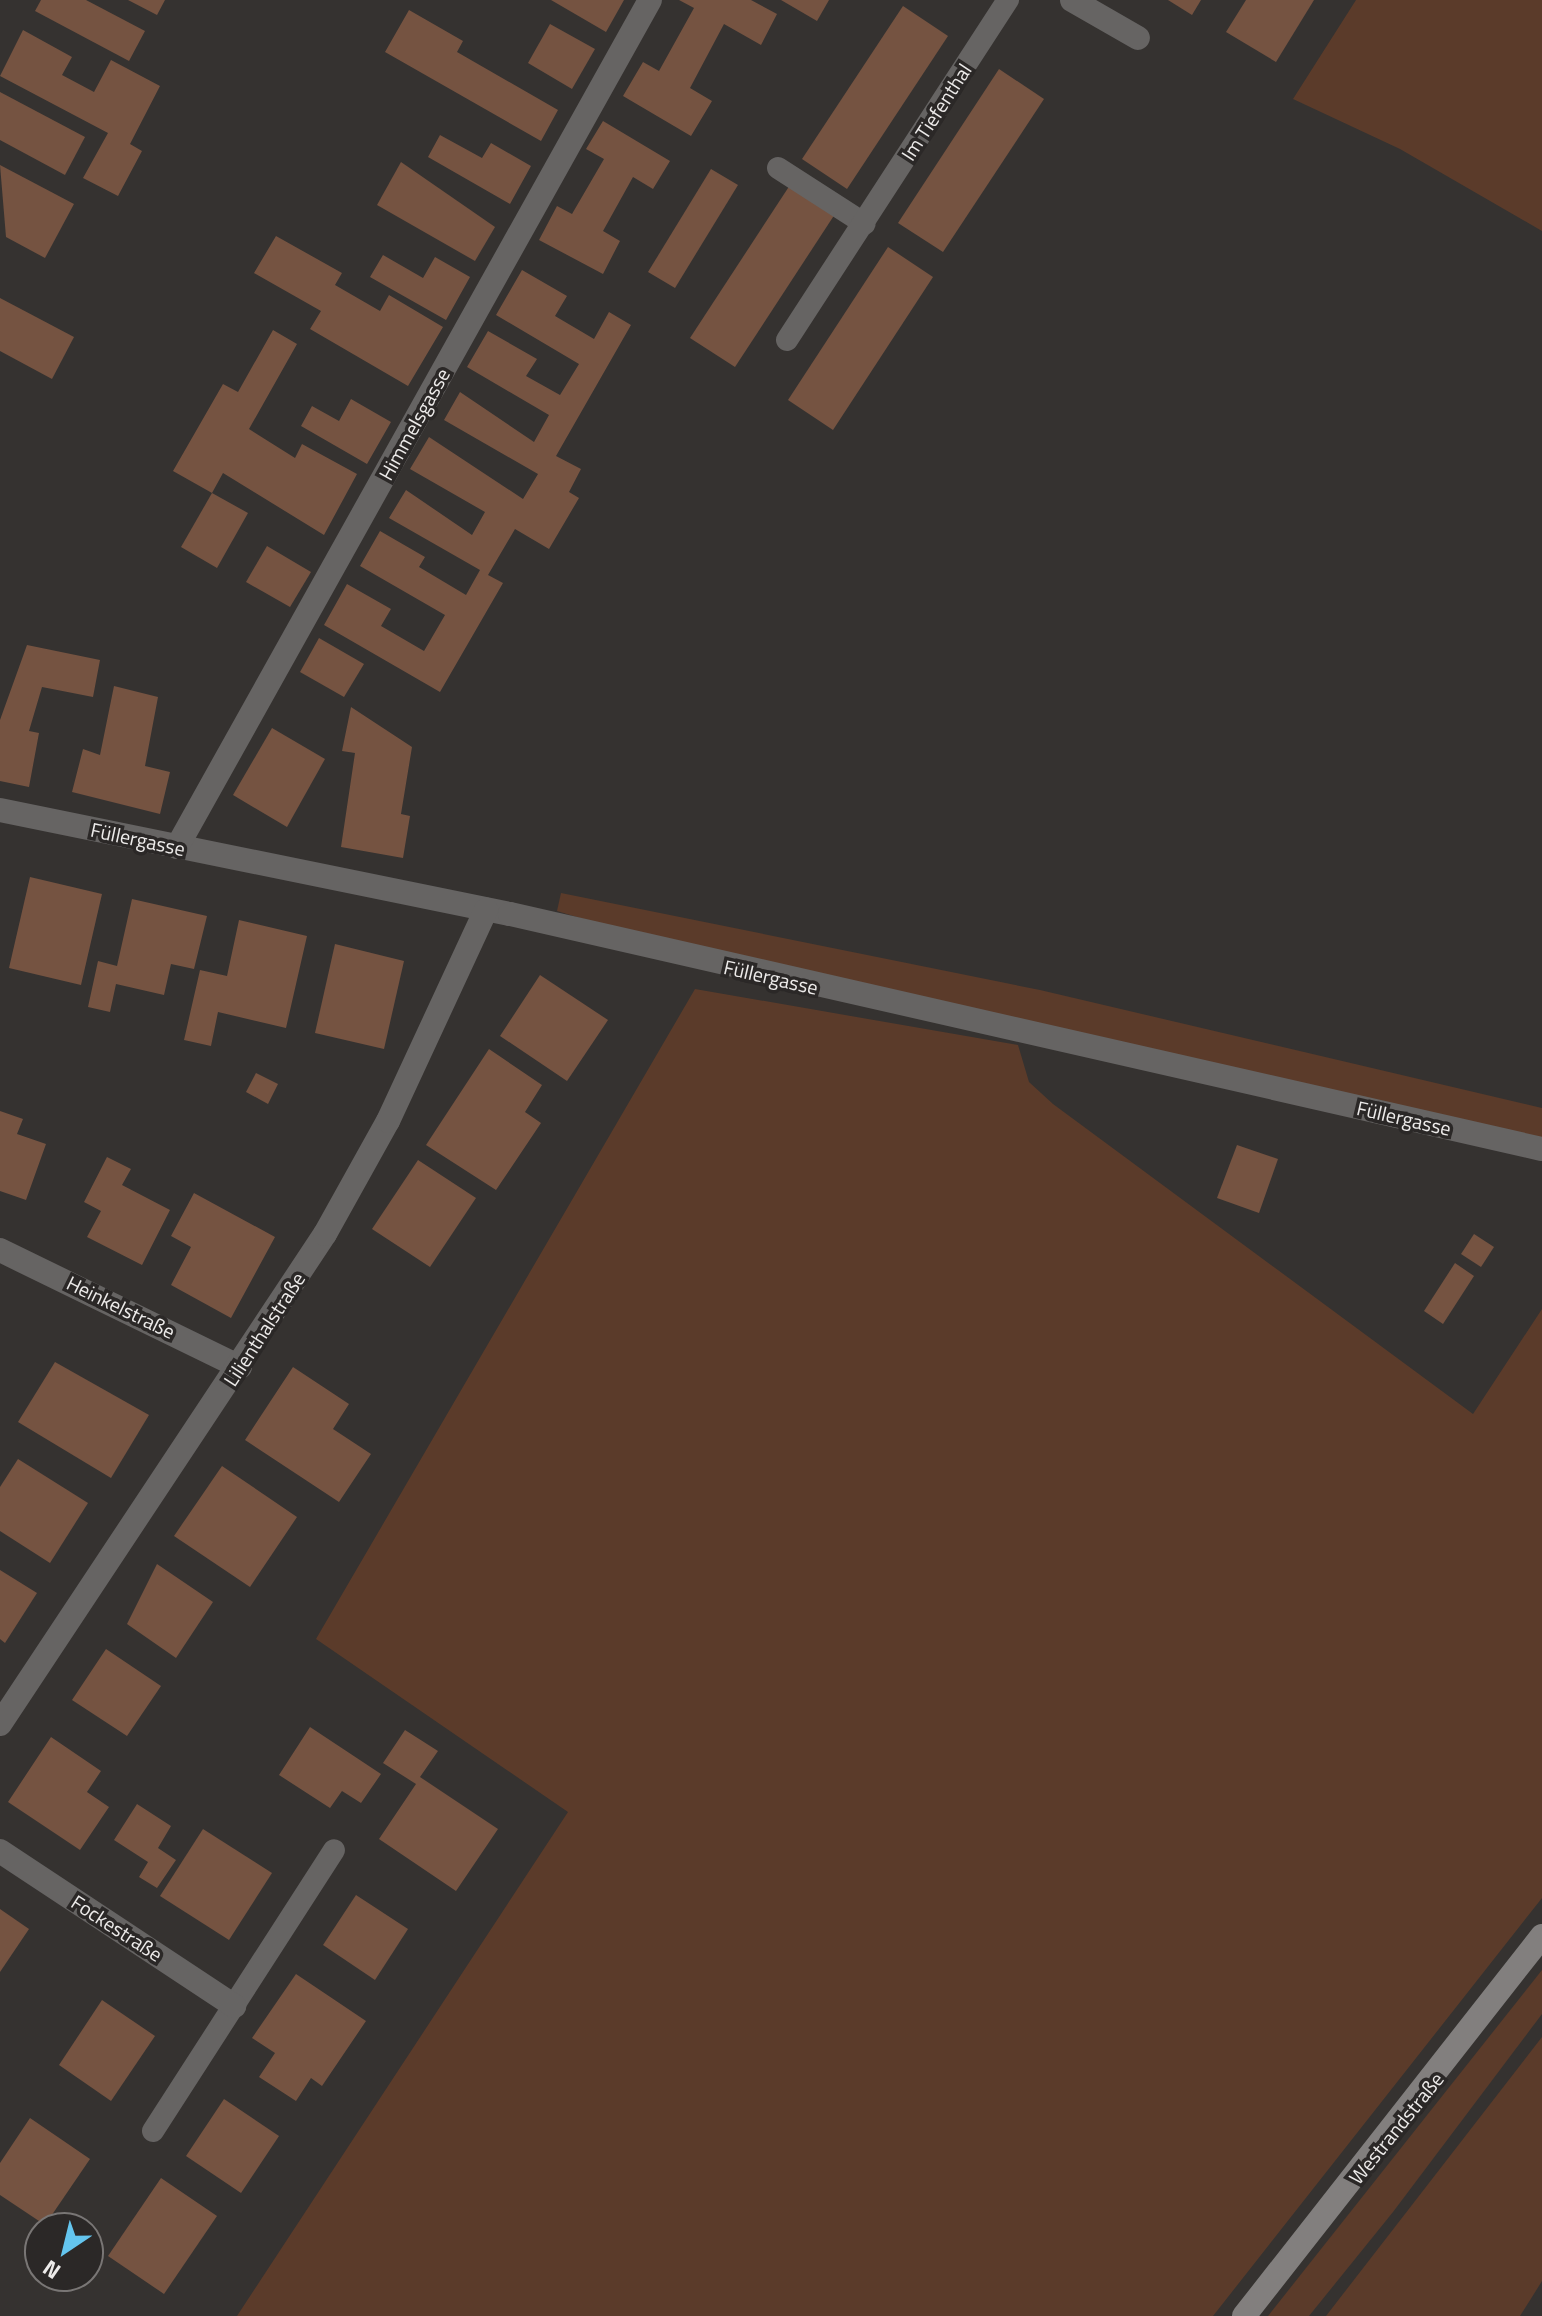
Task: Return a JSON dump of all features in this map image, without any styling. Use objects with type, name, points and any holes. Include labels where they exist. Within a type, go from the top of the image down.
[{"type":"main road","name":"Westrandstraße","points":[[1244,2316],[1542,1936]]},
{"type":"street","name":"Himmelsgasse","points":[[177,847],[650,0]]},
{"type":"street","points":[[1072,0],[1138,38]]},
{"type":"street","name":"Füllergasse","points":[[0,810],[486,910],[1542,1149]]},
{"type":"street","name":"Lilienthalstraße","points":[[0,1724],[240,1367],[388,1121],[486,910]]},
{"type":"street","name":"Heinkelstraße","points":[[0,1250],[240,1367]]},
{"type":"street","name":"Fockestraße","points":[[0,1851],[234,2006]]},
{"type":"lane","name":"Im Tiefenthal","points":[[787,340],[1008,0]]},
{"type":"lane","points":[[778,168],[865,224]]},
{"type":"lane","points":[[153,2131],[334,1850]]},
{"type":"shaded area","points":[[1356,0],[1542,0],[1542,231],[1400,149],[1293,99]]},
{"type":"shaded area","points":[[561,893],[1040,990],[1542,1108],[1542,1138],[639,936],[557,911]]},
{"type":"shaded area","points":[[695,989],[1018,1045],[1029,1082],[1053,1104],[1473,1414],[1542,1309],[1542,1898],[1213,2316],[237,2316],[568,1812],[316,1639]]},
{"type":"shaded area","points":[[1542,1970],[1542,2014],[1393,2212],[1309,2316],[1268,2316]]},
{"type":"shaded area","points":[[1542,2037],[1542,2281],[1520,2316],[1326,2316]]},
{"type":"building","points":[[41,0],[86,0],[145,31],[129,61],[35,11]]},
{"type":"building","points":[[128,0],[165,0],[157,15]]},
{"type":"building","points":[[551,0],[624,0],[606,32]]},
{"type":"building","points":[[679,0],[751,0],[777,14],[761,45],[724,24],[690,88],[712,101],[691,136],[623,96],[643,62],[659,71],[694,8]]},
{"type":"building","points":[[781,0],[829,0],[817,21]]},
{"type":"building","points":[[1168,0],[1201,0],[1192,15]]},
{"type":"building","points":[[1246,0],[1314,0],[1276,62],[1226,32]]},
{"type":"building","points":[[903,6],[948,36],[847,189],[802,159]]},
{"type":"building","points":[[409,10],[463,41],[457,52],[558,110],[541,141],[385,52]]},
{"type":"building","points":[[550,24],[595,49],[572,89],[528,63]]},
{"type":"building","points":[[23,30],[72,57],[62,75],[94,92],[111,60],[160,86],[130,144],[142,151],[118,196],[83,178],[108,133],[0,76]]},
{"type":"building","points":[[999,69],[1044,99],[943,252],[898,223]]},
{"type":"building","points":[[0,92],[85,137],[65,175],[0,140]]},
{"type":"building","points":[[603,121],[670,161],[653,189],[633,177],[603,231],[620,241],[603,274],[539,240],[557,206],[572,214],[604,159],[586,149]]},
{"type":"building","points":[[440,135],[482,158],[491,143],[531,166],[510,204],[428,157]]},
{"type":"building","points":[[401,162],[495,227],[475,261],[377,205]]},
{"type":"building","points":[[0,165],[74,204],[45,258],[6,237]]},
{"type":"building","points":[[711,169],[738,185],[675,288],[648,272]]},
{"type":"building","points":[[790,185],[835,214],[735,367],[690,338]]},
{"type":"building","points":[[276,236],[342,273],[335,285],[380,311],[389,295],[443,327],[408,386],[310,329],[321,311],[254,273]]},
{"type":"building","points":[[888,247],[933,277],[833,430],[788,400]]},
{"type":"building","points":[[383,255],[423,278],[435,257],[470,277],[446,320],[370,277]]},
{"type":"building","points":[[522,270],[567,296],[555,316],[594,339],[609,312],[631,325],[556,456],[581,469],[569,492],[579,498],[549,549],[515,529],[488,575],[503,583],[440,692],[324,625],[347,584],[391,609],[381,626],[424,651],[445,615],[360,566],[380,531],[425,557],[419,567],[466,595],[480,570],[389,518],[406,490],[472,535],[485,512],[410,469],[429,437],[523,499],[538,474],[444,420],[460,392],[534,442],[549,415],[467,367],[488,331],[537,359],[526,376],[560,395],[579,364],[496,315]]},
{"type":"building","points":[[0,298],[74,337],[52,379],[0,351]]},
{"type":"building","points":[[273,330],[297,344],[249,429],[295,458],[302,444],[357,474],[324,535],[223,473],[212,493],[173,471],[223,384],[238,392]]},
{"type":"building","points":[[351,399],[391,422],[367,464],[301,426],[312,406],[339,421]]},
{"type":"building","points":[[212,493],[248,513],[217,568],[181,547]]},
{"type":"building","points":[[267,546],[311,572],[290,607],[246,582]]},
{"type":"building","points":[[319,638],[364,664],[344,697],[300,672]]},
{"type":"building","points":[[27,645],[100,660],[93,697],[42,687],[29,731],[39,733],[29,787],[0,781],[0,720]]},
{"type":"building","points":[[114,686],[158,697],[145,766],[170,772],[160,814],[72,792],[83,749],[100,755]]},
{"type":"building","points":[[351,707],[412,747],[401,814],[410,816],[403,858],[341,847],[355,753],[342,751]]},
{"type":"building","points":[[272,728],[325,759],[287,827],[233,795]]},
{"type":"building","points":[[30,877],[102,894],[81,985],[9,968]]},
{"type":"building","points":[[132,899],[207,916],[194,969],[171,964],[164,995],[116,984],[110,1012],[88,1007],[98,961],[117,966]]},
{"type":"building","points":[[239,920],[307,936],[286,1028],[218,1012],[211,1046],[184,1040],[200,970],[227,976]]},
{"type":"building","points":[[335,944],[404,961],[384,1049],[315,1033]]},
{"type":"building","points":[[540,975],[608,1020],[567,1081],[500,1036]]},
{"type":"building","points":[[489,1049],[542,1085],[525,1112],[541,1123],[496,1190],[426,1145]]},
{"type":"building","points":[[256,1073],[278,1084],[268,1104],[246,1092]]},
{"type":"building","points":[[0,1111],[23,1119],[17,1134],[46,1144],[26,1200],[0,1191]]},
{"type":"building","points":[[1237,1145],[1278,1159],[1259,1213],[1217,1198]]},
{"type":"building","points":[[107,1157],[131,1169],[122,1185],[170,1210],[142,1265],[87,1237],[101,1211],[84,1202]]},
{"type":"building","points":[[418,1160],[476,1198],[430,1267],[372,1229]]},
{"type":"building","points":[[194,1193],[275,1237],[231,1318],[171,1285],[191,1247],[171,1236]]},
{"type":"building","points":[[1474,1234],[1494,1247],[1481,1267],[1461,1254]]},
{"type":"building","points":[[1455,1263],[1474,1276],[1443,1324],[1424,1311]]},
{"type":"building","points":[[55,1362],[149,1415],[111,1478],[18,1422]]},
{"type":"building","points":[[293,1367],[349,1404],[333,1429],[371,1454],[339,1502],[245,1440]]},
{"type":"building","points":[[18,1459],[88,1503],[50,1563],[0,1531],[0,1487]]},
{"type":"building","points":[[222,1466],[297,1517],[250,1587],[174,1536]]},
{"type":"building","points":[[157,1564],[213,1602],[176,1658],[127,1624]]},
{"type":"building","points":[[0,1570],[37,1593],[5,1643],[0,1639]]},
{"type":"building","points":[[106,1649],[161,1686],[127,1736],[72,1700]]},
{"type":"building","points":[[310,1727],[381,1774],[361,1803],[342,1791],[330,1808],[279,1775]]},
{"type":"building","points":[[405,1730],[438,1751],[420,1777],[498,1829],[456,1891],[379,1839],[416,1784],[383,1763]]},
{"type":"building","points":[[51,1737],[101,1771],[87,1792],[109,1807],[80,1850],[8,1802]]},
{"type":"building","points":[[137,1804],[171,1826],[158,1848],[176,1860],[157,1888],[139,1877],[148,1862],[114,1840]]},
{"type":"building","points":[[203,1829],[272,1873],[229,1940],[160,1896]]},
{"type":"building","points":[[356,1895],[408,1929],[375,1980],[323,1945]]},
{"type":"building","points":[[0,1909],[29,1929],[0,1972]]},
{"type":"building","points":[[296,1974],[366,2021],[322,2086],[311,2078],[296,2101],[259,2077],[275,2053],[252,2038]]},
{"type":"building","points":[[102,2000],[155,2036],[111,2101],[59,2065]]},
{"type":"building","points":[[224,2099],[279,2136],[241,2193],[186,2156]]},
{"type":"building","points":[[30,2118],[90,2159],[54,2212],[26,2212],[0,2195],[0,2163]]},
{"type":"building","points":[[161,2178],[217,2216],[164,2294],[108,2256]]}]
